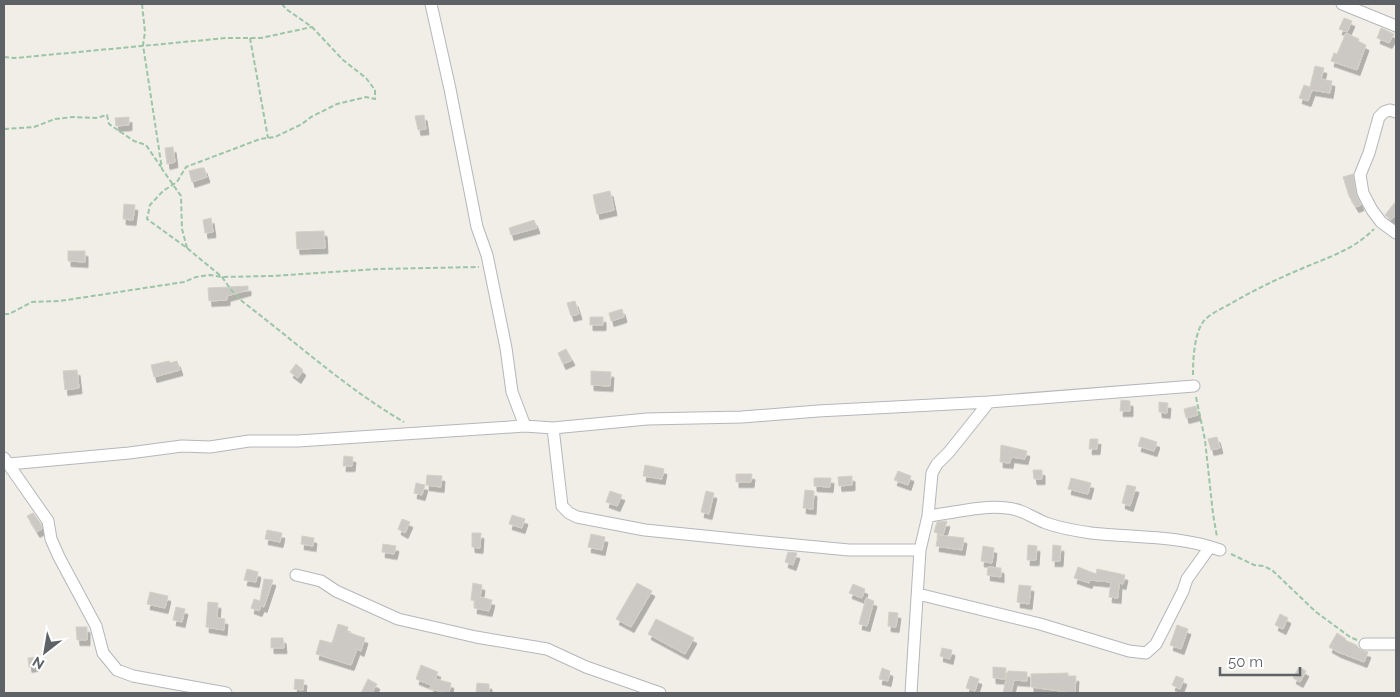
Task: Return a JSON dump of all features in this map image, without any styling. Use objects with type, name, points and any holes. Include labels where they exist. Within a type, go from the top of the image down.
[{"type":"street","points":[[431,4],[450,89],[476,227],[488,255],[506,348],[512,392],[525,426]]},
{"type":"street","points":[[1342,4],[1394,25],[1396,12]]},
{"type":"street","points":[[1391,226],[1363,193],[1360,175],[1369,153],[1379,117],[1384,112],[1390,110],[1396,112]]},
{"type":"street","points":[[6,461],[129,453],[182,446],[210,447],[249,441],[298,441],[525,426],[553,428],[647,419],[742,417],[818,410],[990,402],[1194,386]]},
{"type":"street","points":[[911,693],[920,550],[928,516],[932,473],[937,464],[990,402]]},
{"type":"street","points":[[553,428],[562,506],[577,517],[645,530],[754,541],[849,550],[920,550]]},
{"type":"street","points":[[6,461],[48,521],[51,539],[96,626],[103,653],[117,670],[140,678],[226,693]]},
{"type":"street","points":[[918,594],[1040,624],[1129,651],[1146,653],[1156,644],[1183,591],[1187,579],[1215,549],[1175,539],[1092,533],[1047,523],[1026,512],[1009,508],[983,507],[952,514],[928,516]]},
{"type":"street","points":[[296,575],[321,581],[336,591],[398,619],[476,637],[547,650],[586,667],[660,693]]},
{"type":"street","points":[[1365,644],[1396,644]]},
{"type":"path","points":[[142,4],[145,32],[143,45],[162,169]]},
{"type":"path","points":[[282,4],[286,9],[312,27],[343,60],[366,78],[375,90],[375,99],[366,97],[337,104],[275,137],[260,140],[186,167],[177,182],[163,191],[150,205],[147,219],[187,248],[222,277],[243,302],[346,383],[387,412],[424,434]]},
{"type":"path","points":[[4,58],[226,38],[261,38],[312,27]]},
{"type":"path","points":[[250,38],[268,138]]},
{"type":"path","points":[[4,129],[34,127],[55,119],[73,117],[96,118],[107,114],[109,124],[134,141],[146,146],[181,196],[182,229],[187,248]]},
{"type":"path","points":[[1365,644],[1350,637],[1316,612],[1272,570],[1254,565],[1215,549],[1205,440],[1194,386],[1193,362],[1196,340],[1203,322],[1216,312],[1257,288],[1342,253],[1364,239],[1391,226]]},
{"type":"path","points":[[4,314],[9,314],[32,302],[60,301],[184,282],[196,277],[210,275],[222,277],[272,276],[378,269],[489,267]]},
{"type":"building","points":[[1344,18],[1352,21],[1347,32],[1339,29]]},
{"type":"building","points":[[1381,28],[1394,34],[1389,43],[1377,38]]},
{"type":"building","points":[[1346,33],[1359,39],[1358,41],[1366,45],[1357,70],[1331,61],[1334,53],[1337,54]]},
{"type":"building","points":[[1315,66],[1324,68],[1321,79],[1332,81],[1330,93],[1312,90],[1308,101],[1299,98],[1304,85],[1310,87]]},
{"type":"building","points":[[424,115],[426,129],[418,130],[415,116]]},
{"type":"building","points":[[129,117],[129,125],[116,126],[115,118]]},
{"type":"building","points":[[173,147],[175,162],[167,164],[165,148]]},
{"type":"building","points":[[204,168],[207,177],[192,182],[189,171]]},
{"type":"building","points":[[1353,174],[1356,194],[1361,205],[1356,207],[1349,196],[1343,177]]},
{"type":"building","points":[[610,191],[614,210],[597,214],[593,195]]},
{"type":"building","points":[[1396,201],[1396,214],[1391,220],[1385,215]]},
{"type":"building","points":[[124,204],[135,205],[133,220],[123,219]]},
{"type":"building","points":[[211,218],[213,232],[205,233],[203,220]]},
{"type":"building","points":[[534,220],[537,228],[511,235],[509,228]]},
{"type":"building","points":[[324,231],[325,248],[297,249],[296,232]]},
{"type":"building","points":[[68,251],[85,251],[85,262],[68,261]]},
{"type":"building","points":[[248,286],[248,290],[227,296],[227,300],[209,301],[208,288]]},
{"type":"building","points":[[575,301],[579,314],[571,316],[567,303]]},
{"type":"building","points":[[622,309],[624,317],[611,321],[609,313]]},
{"type":"building","points":[[590,317],[603,317],[603,325],[590,325]]},
{"type":"building","points":[[566,349],[572,360],[563,364],[558,353]]},
{"type":"building","points":[[169,361],[170,363],[177,361],[180,370],[154,377],[151,365]]},
{"type":"building","points":[[296,364],[303,370],[298,378],[290,372]]},
{"type":"building","points":[[77,370],[79,388],[65,390],[63,371]]},
{"type":"building","points":[[591,371],[611,372],[610,386],[591,385]]},
{"type":"building","points":[[1121,400],[1130,401],[1130,411],[1120,411]]},
{"type":"building","points":[[1159,402],[1168,403],[1167,413],[1159,412]]},
{"type":"building","points":[[1196,406],[1198,415],[1186,418],[1184,409]]},
{"type":"building","points":[[1141,437],[1157,442],[1154,451],[1138,446]]},
{"type":"building","points":[[1217,437],[1220,448],[1211,450],[1208,439]]},
{"type":"building","points":[[1090,439],[1098,439],[1097,449],[1089,449]]},
{"type":"building","points":[[1001,445],[1027,451],[1025,459],[1011,457],[1010,463],[1000,462]]},
{"type":"building","points":[[344,456],[353,457],[352,466],[343,466]]},
{"type":"building","points":[[645,465],[664,469],[662,479],[643,476]]},
{"type":"building","points":[[1033,470],[1042,470],[1042,479],[1034,479]]},
{"type":"building","points":[[898,471],[911,476],[908,485],[894,480]]},
{"type":"building","points":[[736,474],[752,474],[751,482],[736,482]]},
{"type":"building","points":[[427,475],[442,476],[441,487],[426,485]]},
{"type":"building","points":[[852,476],[852,485],[839,486],[838,477]]},
{"type":"building","points":[[814,478],[831,478],[830,487],[814,486]]},
{"type":"building","points":[[1071,478],[1091,483],[1088,494],[1068,489]]},
{"type":"building","points":[[416,483],[425,485],[422,495],[414,493]]},
{"type":"building","points":[[1127,485],[1136,487],[1130,506],[1122,503]]},
{"type":"building","points":[[805,490],[814,491],[813,509],[803,508]]},
{"type":"building","points":[[610,491],[622,495],[617,506],[606,502]]},
{"type":"building","points":[[706,491],[714,493],[709,514],[701,512]]},
{"type":"building","points":[[33,513],[41,524],[42,529],[37,532],[27,516]]},
{"type":"building","points":[[512,515],[525,519],[522,528],[509,524]]},
{"type":"building","points":[[402,519],[410,522],[405,533],[398,529]]},
{"type":"building","points":[[947,521],[943,535],[934,532],[937,522]]},
{"type":"building","points":[[267,530],[282,533],[280,542],[265,539]]},
{"type":"building","points":[[472,533],[481,533],[480,548],[472,547]]},
{"type":"building","points":[[591,534],[605,537],[602,550],[588,547]]},
{"type":"building","points":[[938,535],[964,538],[962,550],[936,546]]},
{"type":"building","points":[[302,536],[314,538],[313,546],[301,544]]},
{"type":"building","points":[[383,544],[396,546],[394,554],[382,552]]},
{"type":"building","points":[[1028,545],[1037,546],[1036,560],[1027,560]]},
{"type":"building","points":[[1053,545],[1061,546],[1060,561],[1052,561]]},
{"type":"building","points":[[983,546],[994,548],[992,563],[981,561]]},
{"type":"building","points":[[788,552],[797,553],[793,565],[785,562]]},
{"type":"building","points":[[988,567],[1001,568],[1001,577],[987,575]]},
{"type":"building","points":[[1078,567],[1096,574],[1097,569],[1125,575],[1123,584],[1119,583],[1118,598],[1109,597],[1111,582],[1090,580],[1089,583],[1074,578]]},
{"type":"building","points":[[247,569],[258,572],[256,582],[244,580]]},
{"type":"building","points":[[264,579],[273,580],[264,607],[261,606],[259,611],[251,608],[254,599],[260,601]]},
{"type":"building","points":[[473,583],[482,585],[480,597],[492,600],[489,611],[474,608],[475,601],[471,600]]},
{"type":"building","points":[[637,583],[652,591],[631,627],[616,619]]},
{"type":"building","points":[[853,584],[865,589],[862,598],[849,593]]},
{"type":"building","points":[[1019,585],[1031,586],[1029,604],[1017,602]]},
{"type":"building","points":[[150,592],[168,596],[165,608],[147,604]]},
{"type":"building","points":[[866,598],[874,601],[867,626],[859,624]]},
{"type":"building","points":[[208,602],[218,603],[217,618],[225,619],[224,630],[206,627]]},
{"type":"building","points":[[176,607],[185,609],[182,622],[173,620]]},
{"type":"building","points":[[889,612],[898,613],[896,627],[888,626]]},
{"type":"building","points":[[1280,614],[1288,618],[1283,629],[1275,625]]},
{"type":"building","points":[[656,619],[694,638],[685,654],[648,634]]},
{"type":"building","points":[[338,624],[348,627],[347,632],[365,638],[361,651],[357,649],[351,665],[316,654],[320,640],[332,643]]},
{"type":"building","points":[[1177,625],[1188,629],[1181,649],[1170,645]]},
{"type":"building","points":[[76,627],[87,627],[87,640],[77,640]]},
{"type":"building","points":[[1337,633],[1361,650],[1368,652],[1364,662],[1329,647]]},
{"type":"building","points":[[271,638],[283,638],[284,648],[271,648]]},
{"type":"building","points":[[942,648],[952,650],[950,659],[940,656]]},
{"type":"building","points":[[37,657],[38,665],[29,667],[28,658]]},
{"type":"building","points":[[421,665],[438,672],[435,679],[451,683],[449,693],[430,689],[431,685],[416,679]]},
{"type":"building","points":[[993,667],[1006,668],[1005,679],[993,678]]},
{"type":"building","points":[[1299,667],[1306,671],[1300,682],[1293,678]]},
{"type":"building","points":[[882,668],[890,671],[888,681],[879,679]]},
{"type":"building","points":[[1008,671],[1027,672],[1027,681],[1014,680],[1011,693],[1003,693]]},
{"type":"building","points":[[1068,673],[1068,676],[1076,676],[1075,693],[1031,687],[1031,674]]},
{"type":"building","points":[[970,676],[979,679],[975,691],[966,688]]},
{"type":"building","points":[[1176,676],[1184,679],[1180,689],[1172,685]]},
{"type":"building","points":[[295,679],[304,680],[303,690],[294,689]]},
{"type":"building","points":[[368,679],[377,684],[372,693],[361,693]]},
{"type":"building","points":[[477,683],[489,684],[489,693],[476,692]]}]
